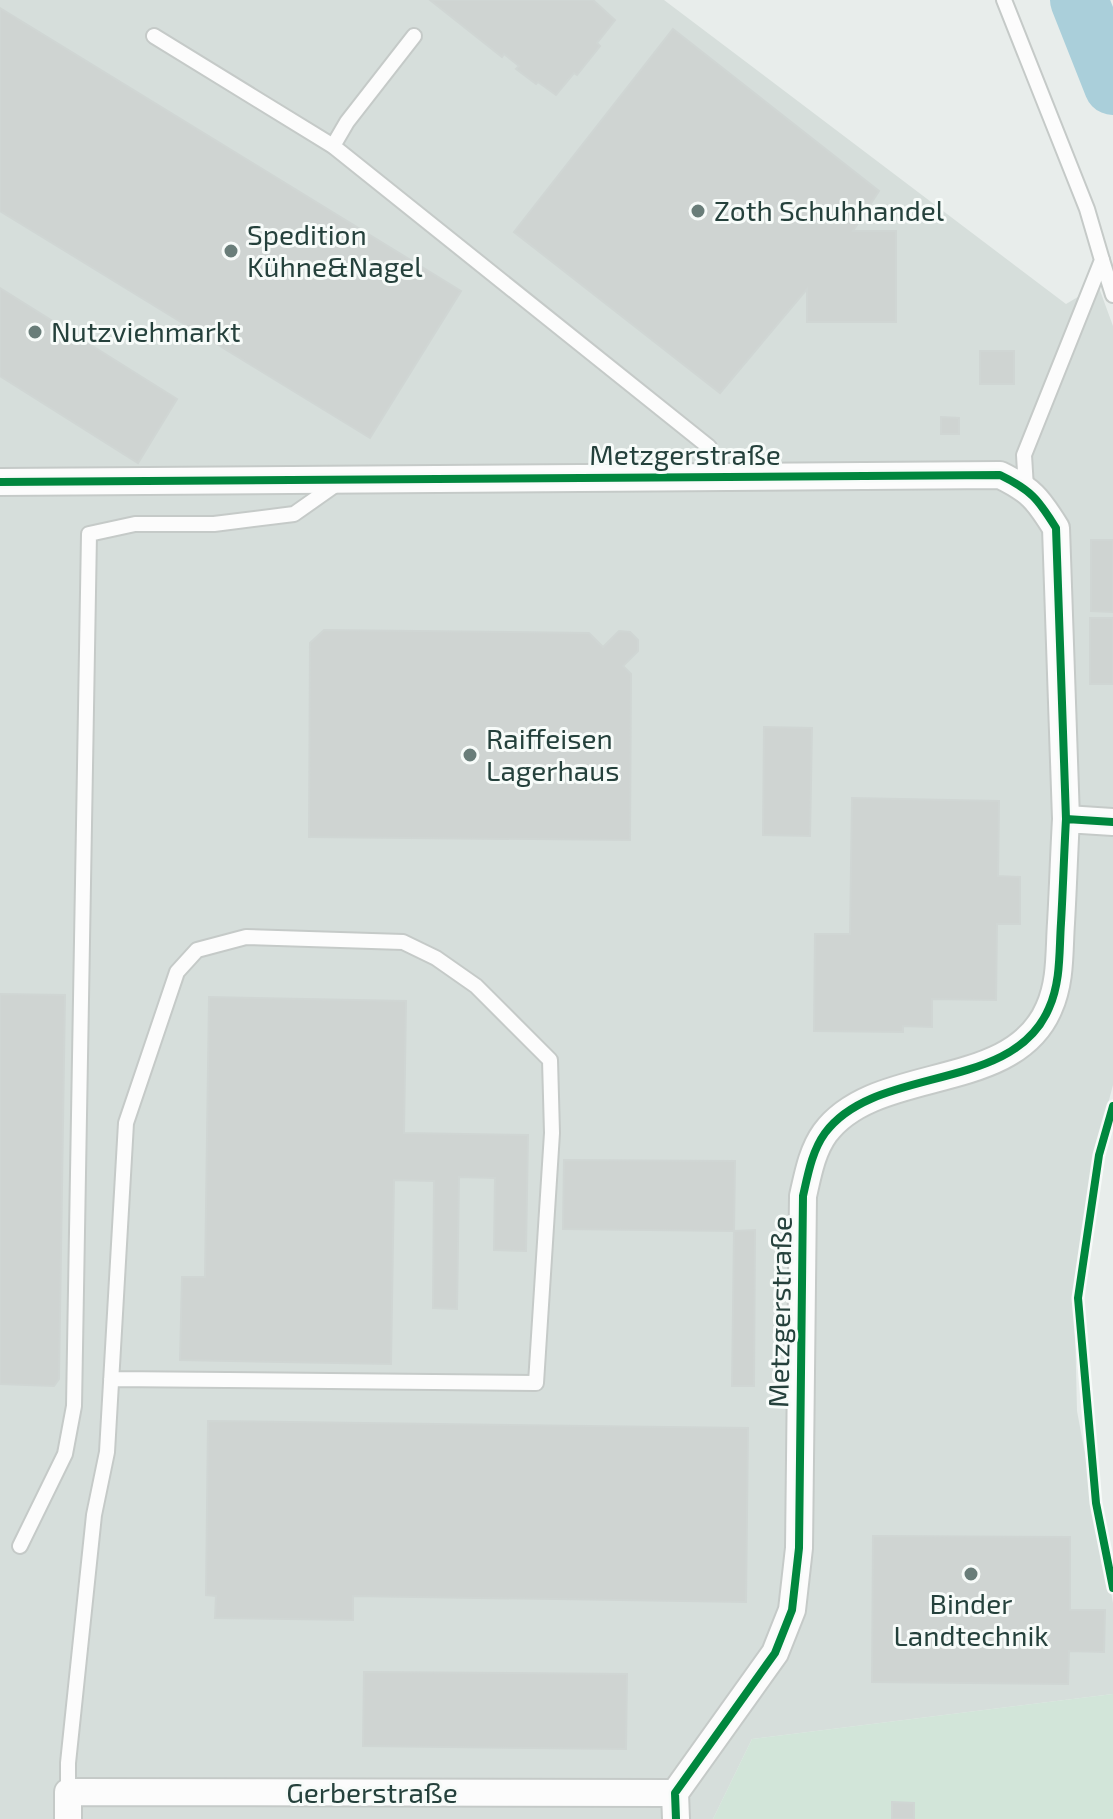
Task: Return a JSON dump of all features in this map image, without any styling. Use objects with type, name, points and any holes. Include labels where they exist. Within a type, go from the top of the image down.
[{"type":"street","name":"Metzgerstraße","points":[[0,482],[1000,475],[1026,488],[1056,528],[1066,819],[1057,985],[1048,1012],[1028,1037],[1003,1054],[976,1066],[873,1098],[845,1113],[825,1133],[810,1162],[803,1196],[799,1548],[792,1610],[775,1653],[676,1806]]},
{"type":"street","points":[[1066,819],[1113,822]]},
{"type":"street","points":[[68,1792],[68,1819]]},
{"type":"street","name":"Gerberstraße","points":[[68,1792],[676,1806]]},
{"type":"lane","points":[[1004,0],[1087,209],[1113,295]]},
{"type":"lane","points":[[154,36],[333,146],[709,447],[712,477]]},
{"type":"lane","points":[[333,146],[347,122],[414,36]]},
{"type":"lane","points":[[1026,488],[1024,455],[1102,260]]},
{"type":"lane","points":[[20,1546],[65,1454],[74,1406],[89,534],[135,524],[214,524],[294,514],[342,480]]},
{"type":"lane","points":[[68,1792],[71,1732],[94,1515],[107,1452],[111,1379],[126,1123],[177,972],[197,950],[246,937],[403,942],[436,958],[476,986],[550,1060],[552,1133],[536,1383],[111,1379]]},
{"type":"shaded area","points":[[0,0],[664,0],[1066,304],[1098,285],[1113,326],[1113,1085],[1100,1134],[1074,1283],[1077,1411],[1113,1603],[1113,1694],[752,1739],[713,1819],[0,1819]]},
{"type":"green space","points":[[1113,1694],[1113,1819],[713,1819],[752,1739]]},
{"type":"building","points":[[430,0],[593,0],[615,20],[597,43],[600,46],[556,95],[516,69],[519,66],[504,54],[502,57]]},
{"type":"building","name":"Spedition Kühne&Nagel","points":[[0,8],[461,291],[370,438],[0,211]]},
{"type":"building","name":"Zoth Schuhhandel","points":[[673,29],[879,191],[853,231],[896,231],[896,322],[807,322],[807,289],[720,393],[514,232]]},
{"type":"building","name":"Nutzviehmarkt","points":[[0,288],[177,399],[138,463],[0,376]]},
{"type":"building","points":[[980,351],[1014,351],[1014,384],[980,384]]},
{"type":"building","points":[[941,417],[959,418],[959,434],[941,434]]},
{"type":"building","points":[[1091,540],[1113,540],[1113,612],[1091,611]]},
{"type":"building","points":[[1090,618],[1113,618],[1113,684],[1090,684]]},
{"type":"building","name":"Raiffeisen Lagerhaus","points":[[324,630],[589,633],[603,647],[619,631],[630,632],[638,640],[638,651],[623,666],[631,674],[630,840],[309,837],[310,643]]},
{"type":"building","points":[[764,727],[812,728],[810,836],[763,835]]},
{"type":"building","points":[[852,798],[999,801],[998,876],[1020,877],[1020,924],[997,924],[996,1000],[932,999],[932,1027],[903,1026],[903,1032],[814,1031],[815,934],[850,934]]},
{"type":"building","points":[[0,994],[65,995],[59,1379],[54,1386],[0,1384]]},
{"type":"building","points":[[209,997],[406,1001],[404,1133],[528,1135],[526,1251],[494,1250],[495,1178],[459,1177],[457,1309],[433,1308],[434,1181],[394,1180],[391,1364],[180,1360],[182,1277],[205,1277]]},
{"type":"building","points":[[564,1160],[735,1161],[734,1231],[563,1229]]},
{"type":"building","points":[[755,1230],[754,1386],[732,1386],[734,1231]]},
{"type":"building","points":[[208,1421],[748,1428],[746,1602],[353,1596],[353,1620],[215,1618],[216,1596],[206,1595]]},
{"type":"building","name":"Binder Landtechnik","points":[[873,1536],[1070,1537],[1070,1610],[1105,1610],[1104,1652],[1069,1651],[1068,1684],[872,1682]]},
{"type":"building","points":[[364,1672],[627,1674],[626,1749],[363,1746]]},
{"type":"building","points":[[892,1802],[914,1803],[914,1819],[892,1819]]},
{"type":"waterway","points":[[1079,0],[1113,86]]},
{"type":"cycle path","points":[[0,482],[1000,475],[1033,496],[1056,528],[1066,819]]},
{"type":"cycle path","points":[[676,1819],[675,1793],[775,1653],[792,1610],[799,1548],[803,1196],[817,1147],[825,1133],[848,1111],[876,1096],[976,1067],[1006,1054],[1031,1035],[1049,1008],[1058,977],[1066,819],[1113,822]]},
{"type":"cycle path","points":[[1113,1106],[1099,1155],[1078,1298],[1096,1503],[1113,1588]]},
{"type":"place","name":"Zoth Schuhhandel","points":[[698,211]]},
{"type":"place","name":"Spedition Kühne&Nagel","points":[[231,251]]},
{"type":"place","name":"Nutzviehmarkt","points":[[35,332]]},
{"type":"place","name":"Raiffeisen Lagerhaus","points":[[470,755]]},
{"type":"place","name":"Binder Landtechnik","points":[[971,1574]]}]
